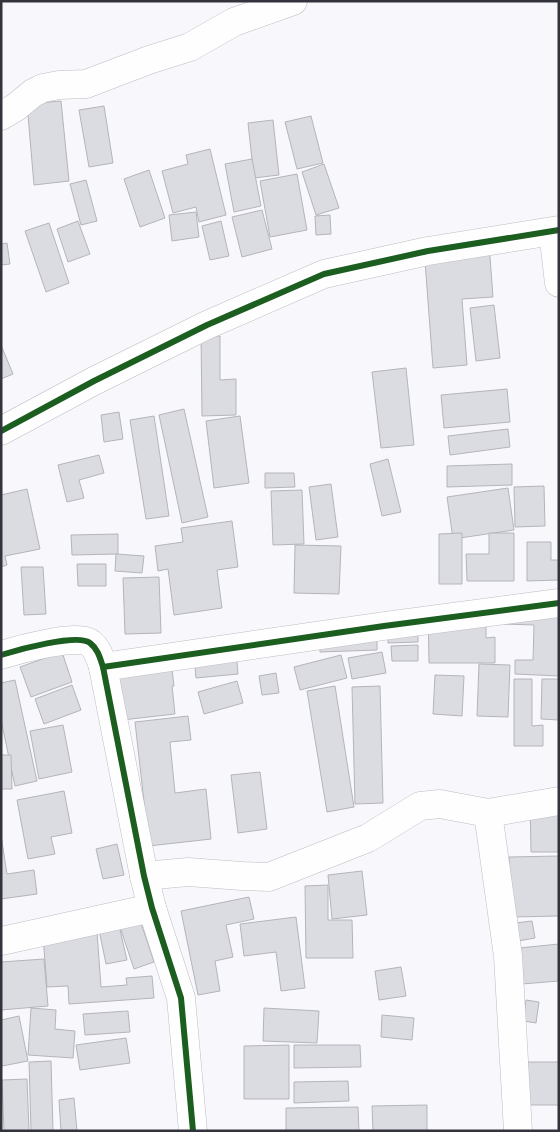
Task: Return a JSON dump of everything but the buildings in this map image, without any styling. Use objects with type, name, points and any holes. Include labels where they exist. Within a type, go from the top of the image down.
[{"type":"street","points":[[1,116],[43,88],[86,84],[190,47],[234,22],[293,1]]},
{"type":"street","points":[[1,431],[94,381],[207,325],[324,274],[428,251],[556,231],[559,283]]},
{"type":"street","points":[[103,667],[559,603]]},
{"type":"street","points":[[1,654],[58,641],[74,640],[88,641],[96,649],[103,667],[144,876],[152,908],[181,998],[193,1131]]},
{"type":"street","points":[[144,876],[188,872],[269,877],[368,838],[420,806],[440,804],[488,813],[559,801]]},
{"type":"street","points":[[488,813],[508,956],[518,1131]]},
{"type":"street","points":[[1,941],[152,908]]},
{"type":"cycle path","points":[[1,431],[94,381],[207,325],[324,274],[428,251],[559,230]]},
{"type":"cycle path","points":[[103,667],[384,626],[559,603]]},
{"type":"cycle path","points":[[1,655],[47,643],[83,640],[90,643],[100,657],[144,876],[152,908],[181,998],[193,1131]]}]
